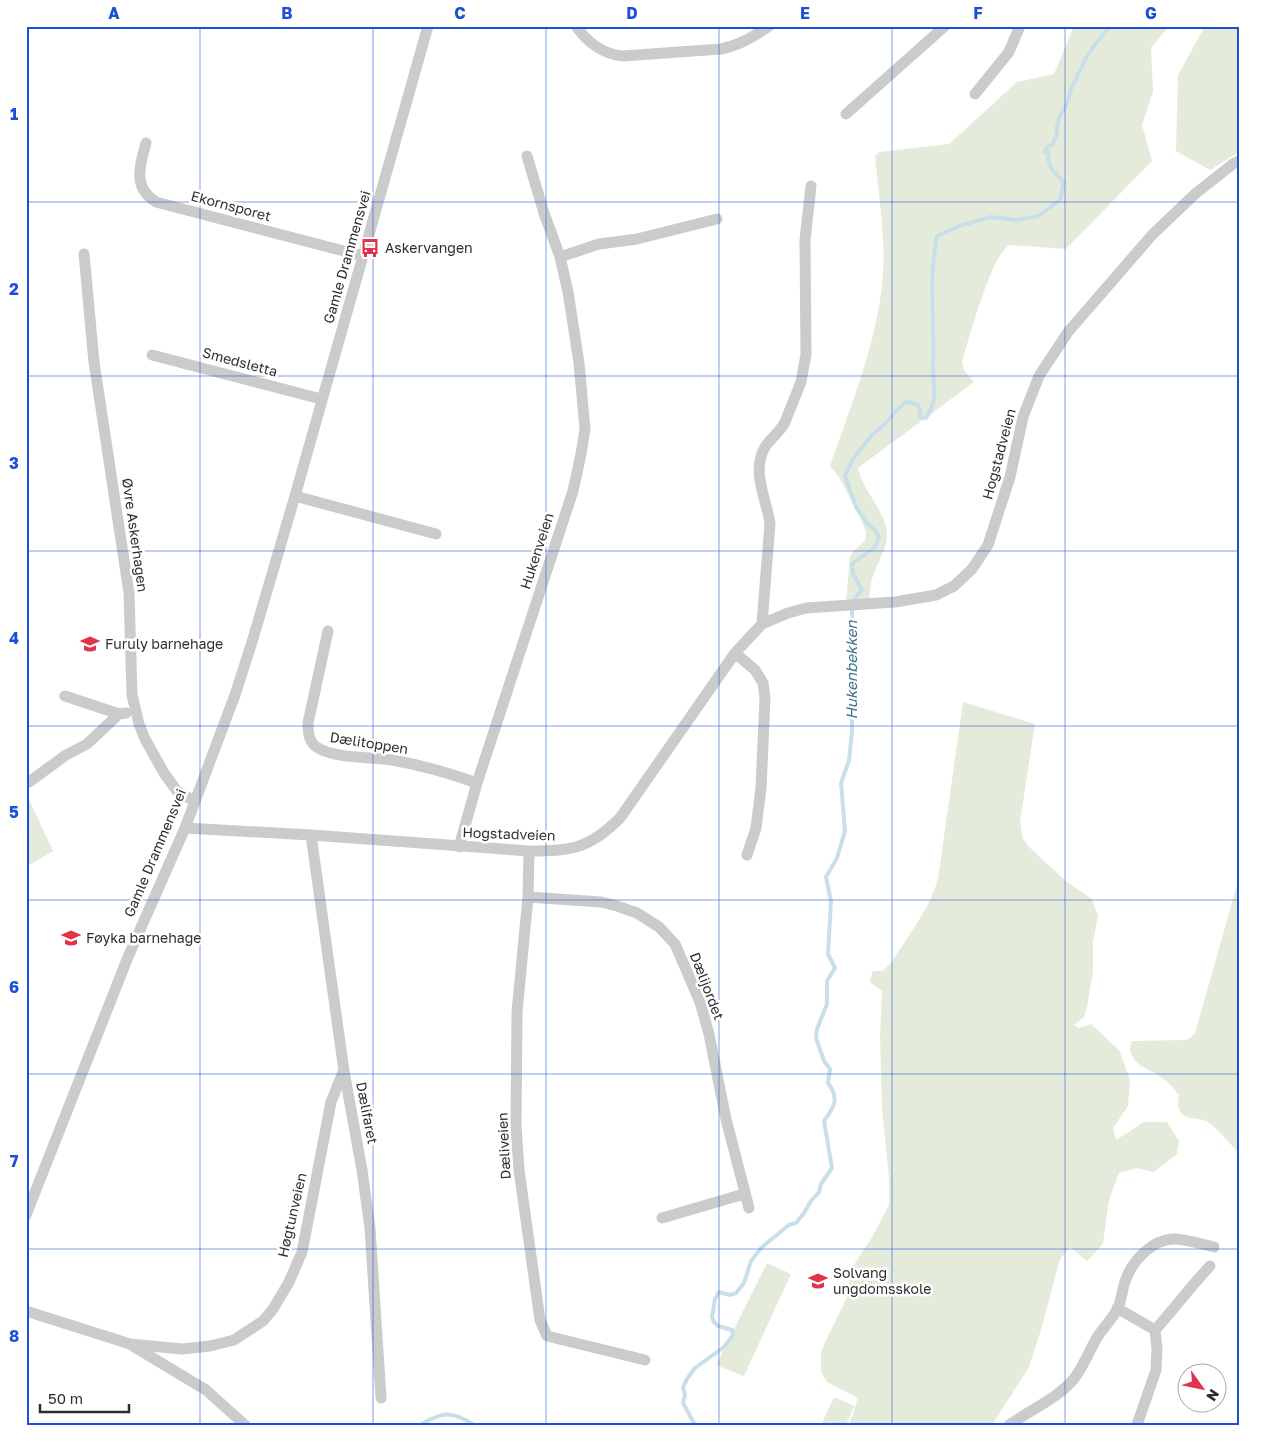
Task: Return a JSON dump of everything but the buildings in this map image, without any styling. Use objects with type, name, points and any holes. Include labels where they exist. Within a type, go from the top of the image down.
[{"type":"street","name":"Gamle Drammensvei","points":[[26,1215],[125,964],[185,828],[235,695],[295,496],[428,26]]},
{"type":"street","points":[[576,26],[597,47],[614,55],[623,56],[721,49],[737,45],[752,38],[769,26]]},
{"type":"street","points":[[846,114],[945,26]]},
{"type":"street","points":[[975,94],[1010,52],[1020,26]]},
{"type":"street","name":"Ekornsporet","points":[[146,142],[140,164],[140,176],[142,187],[149,198],[156,202],[363,256]]},
{"type":"street","name":"Hukenveien","points":[[459,847],[477,783],[571,496],[582,454],[585,429],[583,398],[568,292],[560,257],[527,156]]},
{"type":"street","name":"Hogstadveien","points":[[185,828],[311,835],[529,852],[562,851],[579,847],[592,841],[606,832],[620,818],[735,653],[762,624],[806,608],[895,602],[936,595],[954,586],[972,569],[988,545],[1010,478],[1023,417],[1039,376],[1068,332],[1152,235],[1195,194],[1232,164],[1239,161]]},
{"type":"street","points":[[762,624],[770,523],[768,509],[760,485],[759,471],[761,457],[769,441],[785,422],[805,369],[807,340],[804,240],[811,186]]},
{"type":"street","points":[[560,257],[599,244],[637,239],[717,219]]},
{"type":"street","name":"Øvre Askerhagen","points":[[84,254],[94,362],[129,593],[132,695],[135,712],[145,739],[164,773],[177,791],[194,801]]},
{"type":"street","name":"Smedsletta","points":[[152,355],[321,399]]},
{"type":"street","points":[[295,496],[436,534]]},
{"type":"street","name":"Dælitoppen","points":[[328,631],[308,723],[309,737],[314,745],[327,752],[405,762],[440,770],[477,783]]},
{"type":"street","points":[[735,653],[755,670],[763,682],[765,698],[760,796],[756,828],[747,855]]},
{"type":"street","points":[[64,696],[119,714],[135,712]]},
{"type":"street","points":[[29,782],[66,755],[87,744],[119,714]]},
{"type":"street","name":"Dælifaret","points":[[311,835],[344,1072],[362,1170],[370,1228],[381,1398]]},
{"type":"street","name":"Dæliveien","points":[[529,852],[528,897],[518,1012],[516,1125],[519,1170],[540,1320],[547,1336],[645,1360]]},
{"type":"street","name":"Dælijordet","points":[[528,897],[601,902],[617,906],[637,913],[659,927],[675,944],[700,1002],[709,1034],[726,1119],[749,1208]]},
{"type":"street","name":"Høgtunveien","points":[[26,1312],[130,1344],[182,1349],[210,1346],[234,1340],[263,1321],[273,1309],[289,1282],[302,1252],[331,1102],[344,1072]]},
{"type":"street","points":[[662,1218],[744,1194]]},
{"type":"street","points":[[1009,1425],[1053,1397],[1072,1381],[1088,1358],[1097,1338],[1118,1308],[1126,1279],[1133,1265],[1145,1251],[1159,1242],[1172,1239],[1214,1247]]},
{"type":"street","points":[[1137,1425],[1156,1370],[1157,1349],[1155,1330],[1194,1282],[1210,1266]]},
{"type":"street","points":[[1118,1308],[1155,1330]]},
{"type":"street","points":[[130,1344],[206,1390],[245,1425]]},
{"type":"green space","points":[[1074,26],[1169,26],[1151,48],[1153,92],[1142,125],[1152,161],[1066,249],[1010,245],[1003,252],[988,280],[962,362],[964,370],[974,382],[858,468],[864,484],[882,516],[887,538],[872,579],[869,603],[846,603],[850,556],[865,541],[866,531],[839,477],[830,466],[868,355],[882,286],[884,254],[875,156],[879,152],[949,144],[1017,82],[1054,74]]},
{"type":"green space","points":[[1205,26],[1239,26],[1239,152],[1210,170],[1176,151],[1178,75]]},
{"type":"green space","points":[[963,702],[1035,724],[1020,822],[1023,839],[1032,850],[1067,882],[1092,899],[1098,916],[1093,942],[1093,971],[1087,1007],[1084,1017],[1074,1025],[1079,1028],[1091,1024],[1119,1050],[1130,1080],[1128,1106],[1113,1128],[1116,1140],[1144,1122],[1167,1122],[1179,1141],[1177,1154],[1154,1172],[1136,1168],[1119,1173],[1109,1200],[1103,1244],[1087,1261],[1070,1247],[1060,1259],[1029,1367],[992,1425],[849,1425],[858,1398],[827,1382],[821,1372],[821,1351],[847,1297],[850,1271],[872,1237],[889,1205],[889,1178],[882,1108],[880,1036],[882,991],[872,984],[870,980],[873,971],[883,971],[891,963],[924,912],[938,879]]},
{"type":"green space","points":[[26,793],[53,851],[26,867]]},
{"type":"green space","points":[[1239,878],[1239,1153],[1208,1122],[1182,1114],[1180,1112],[1179,1095],[1177,1092],[1161,1077],[1136,1062],[1130,1048],[1132,1041],[1184,1040],[1189,1039],[1195,1033]]},
{"type":"green space","points":[[767,1263],[791,1274],[744,1376],[716,1365]]},
{"type":"green space","points":[[834,1397],[854,1406],[846,1425],[821,1425]]},
{"type":"waterway","name":"Hukenbekken","points":[[695,1425],[683,1403],[685,1395],[683,1387],[695,1368],[724,1347],[733,1335],[732,1330],[718,1326],[714,1322],[712,1317],[715,1299],[719,1292],[730,1295],[736,1293],[744,1283],[751,1261],[762,1247],[789,1225],[796,1223],[819,1192],[821,1184],[832,1168],[824,1121],[833,1107],[835,1098],[828,1083],[830,1069],[824,1061],[816,1038],[817,1029],[827,1004],[827,981],[835,968],[828,954],[831,901],[826,877],[837,858],[845,831],[841,783],[849,760],[852,732],[852,608],[862,590],[853,574],[852,564],[875,547],[879,538],[876,531],[868,524],[856,507],[845,476],[853,459],[872,435],[906,402],[917,404],[920,410],[920,417],[926,418],[933,404],[932,284],[937,236],[962,225],[991,217],[1017,220],[1038,216],[1060,200],[1064,182],[1052,169],[1048,151],[1045,152],[1047,147],[1052,145],[1057,134],[1059,118],[1088,54],[1110,26]]},
{"type":"waterway","name":"Hukenbekken","points":[[420,1425],[434,1417],[447,1414],[459,1417],[474,1425]]},
{"type":"place","name":"Askervangen","points":[[370,248]]},
{"type":"place","name":"Furuly barnehage","points":[[90,644]]},
{"type":"place","name":"Føyka barnehage","points":[[71,938]]},
{"type":"place","name":"Solvang ungdomsskole","points":[[818,1281]]}]
